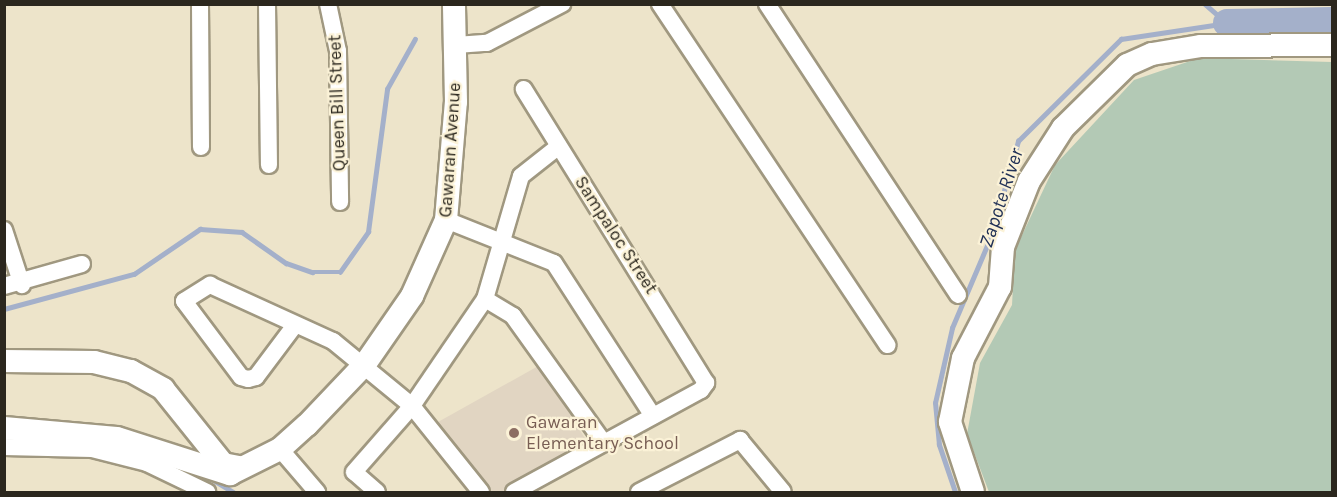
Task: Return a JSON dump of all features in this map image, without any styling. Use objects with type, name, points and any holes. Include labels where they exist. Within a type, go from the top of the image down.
[{"type":"street","points":[[200,4],[201,147]]},
{"type":"street","points":[[267,4],[270,165]]},
{"type":"street","name":"Queen Bill Street","points":[[328,4],[338,51],[340,202]]},
{"type":"street","name":"Gawaran Avenue","points":[[243,468],[280,449],[365,364],[412,296],[447,220],[456,45],[454,4]]},
{"type":"street","points":[[456,45],[487,43],[562,4]]},
{"type":"street","points":[[660,4],[887,345]]},
{"type":"street","points":[[767,4],[958,295]]},
{"type":"street","points":[[973,492],[950,422],[963,358],[1000,287],[1003,247],[1020,202],[1063,128],[1127,65],[1152,54],[1201,46],[1332,45]]},
{"type":"street","name":"Sampaloc Street","points":[[524,89],[706,383],[653,416]]},
{"type":"street","points":[[377,492],[354,472],[411,406],[485,299],[521,176],[559,146]]},
{"type":"street","points":[[447,220],[554,262],[653,416],[514,492]]},
{"type":"street","points":[[4,230],[22,285]]},
{"type":"street","points":[[4,286],[22,285],[82,264]]},
{"type":"street","points":[[295,325],[256,377],[248,379],[241,377],[184,301],[210,285],[295,325],[333,340],[365,364],[411,406],[480,492]]},
{"type":"street","points":[[485,299],[513,316],[604,443]]},
{"type":"street","points":[[4,361],[94,362],[131,371],[163,389],[223,464],[243,468]]},
{"type":"street","points":[[4,428],[84,432],[186,456],[220,473],[243,468]]},
{"type":"street","points":[[639,492],[740,440],[778,491]]},
{"type":"street","points":[[4,447],[92,449],[147,463],[207,492]]},
{"type":"street","points":[[280,449],[317,492]]},
{"type":"shaded area","name":"Gawaran Elementary School","points":[[540,365],[589,445],[503,492],[490,492],[438,422]]},
{"type":"green space","points":[[1199,58],[1332,62],[1332,492],[989,492],[967,434],[980,363],[1012,305],[1015,250],[1055,165],[1134,80]]},
{"type":"waterway","points":[[1205,4],[1226,22]]},
{"type":"waterway","name":"Zapote River","points":[[1227,23],[1332,21]]},
{"type":"waterway","name":"Zapote River","points":[[955,492],[939,445],[935,403],[952,328],[991,236],[1018,141],[1121,39],[1227,23]]},
{"type":"waterway","points":[[4,309],[134,274],[200,229],[242,232],[286,263],[312,272],[340,272],[368,232],[387,89],[415,39]]},
{"type":"waterway","points":[[210,478],[233,492]]},
{"type":"place","name":"Gawaran Elementary School","points":[[514,433]]}]
